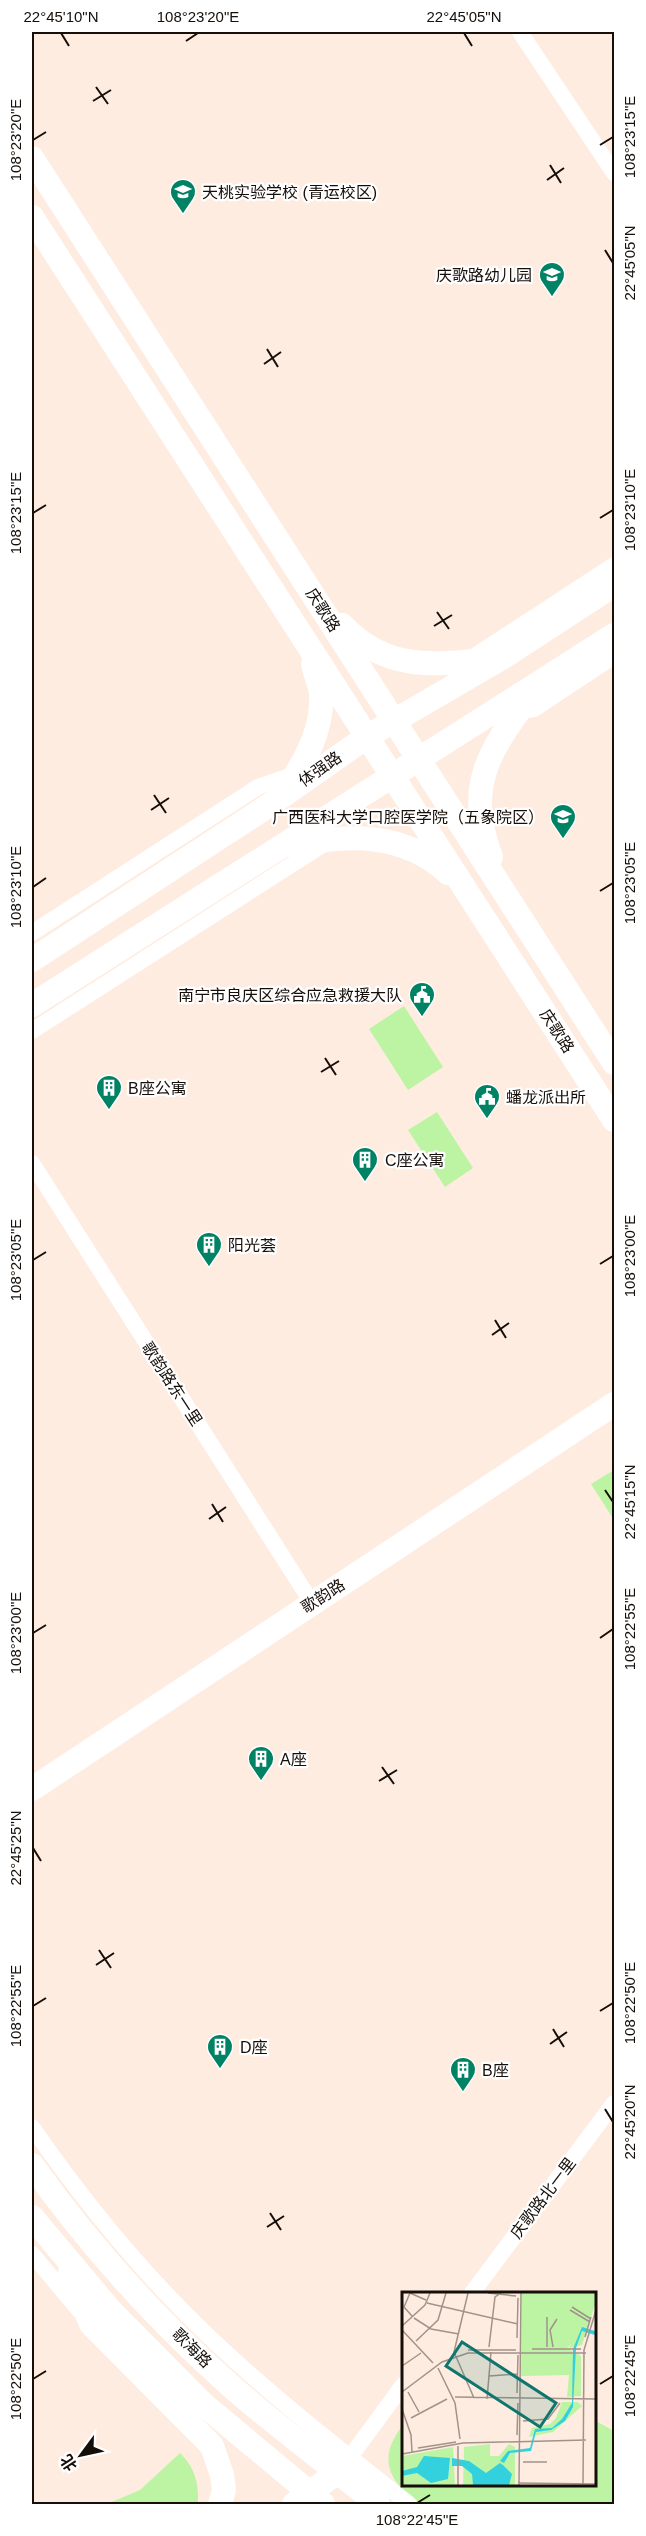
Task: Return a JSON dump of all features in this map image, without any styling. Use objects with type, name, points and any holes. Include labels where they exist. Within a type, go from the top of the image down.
[{"type":"main road","name":"庆歌路","points":[[32,158],[615,1063]]},
{"type":"main road","name":"庆歌路","points":[[32,217],[615,1120]]},
{"type":"main road","name":"体强路","points":[[32,960],[274,802],[368,736],[502,658],[615,585]]},
{"type":"main road","points":[[312,593],[360,643],[388,657],[420,665],[502,658]]},
{"type":"main road","points":[[274,802],[298,773],[319,721],[321,695],[312,663],[287,610]]},
{"type":"main road","points":[[32,1005],[615,635]]},
{"type":"main road","points":[[502,888],[485,842],[479,810],[480,789],[490,754],[499,736],[539,683]]},
{"type":"main road","points":[[281,848],[332,839],[385,839],[408,846],[433,859],[476,904]]},
{"type":"main road","points":[[526,983],[552,966]]},
{"type":"main road","name":"歌韵路","points":[[32,1788],[615,1404]]},
{"type":"main road","name":"歌海路","points":[[32,2165],[59,2204],[147,2303],[222,2379],[344,2465],[378,2505]]},
{"type":"main road","name":"歌海路","points":[[32,2217],[110,2310],[203,2404],[308,2500]]},
{"type":"main road","points":[[62,2254],[91,2324],[212,2446],[222,2475],[224,2490],[220,2505]]},
{"type":"main road","points":[[308,2500],[344,2465]]},
{"type":"main road","points":[[334,2505],[344,2465]]},
{"type":"street","points":[[520,32],[615,173]]},
{"type":"street","points":[[466,662],[615,565]]},
{"type":"street","points":[[481,721],[534,709],[615,656]]},
{"type":"street","points":[[32,933],[258,787],[330,761]]},
{"type":"street","points":[[32,1031],[332,839]]},
{"type":"street","name":"歌韵路东一里","points":[[32,1164],[312,1603]]},
{"type":"street","name":"庆歌路北一里","points":[[473,2292],[615,2103]]},
{"type":"street","points":[[32,2127],[72,2186],[127,2251],[201,2329],[292,2410],[344,2465],[409,2505]]},
{"type":"street","points":[[32,2254],[91,2324]]},
{"type":"street","points":[[344,2465],[402,2386]]},
{"type":"green space","points":[[404,1006],[443,1067],[408,1090],[369,1029]]},
{"type":"green space","points":[[437,1112],[473,1168],[445,1187],[408,1130]]},
{"type":"green space","points":[[614,1470],[614,1520],[591,1484]]},
{"type":"green space","points":[[595,2421],[614,2431],[614,2504],[422,2504],[401,2488],[394,2479],[388,2459],[395,2437],[402,2426],[402,2485],[595,2485]]},
{"type":"green space","points":[[180,2453],[195,2476],[198,2504],[107,2504],[140,2490]]},
{"type":"place","name":"天桃实验学校 (青运校区)","points":[[183,215]]},
{"type":"place","name":"庆歌路幼儿园","points":[[552,298]]},
{"type":"place","name":"广西医科大学口腔医学院（五象院区）","points":[[563,840]]},
{"type":"place","name":"南宁市良庆区综合应急救援大队","points":[[422,1018]]},
{"type":"place","name":"B座公寓","points":[[109,1111]]},
{"type":"place","name":"蟠龙派出所","points":[[487,1120]]},
{"type":"place","name":"C座公寓","points":[[365,1183]]},
{"type":"place","name":"阳光荟","points":[[209,1268]]},
{"type":"place","name":"A座","points":[[261,1782]]},
{"type":"place","name":"D座","points":[[220,2070]]},
{"type":"place","name":"B座","points":[[463,2093]]}]
